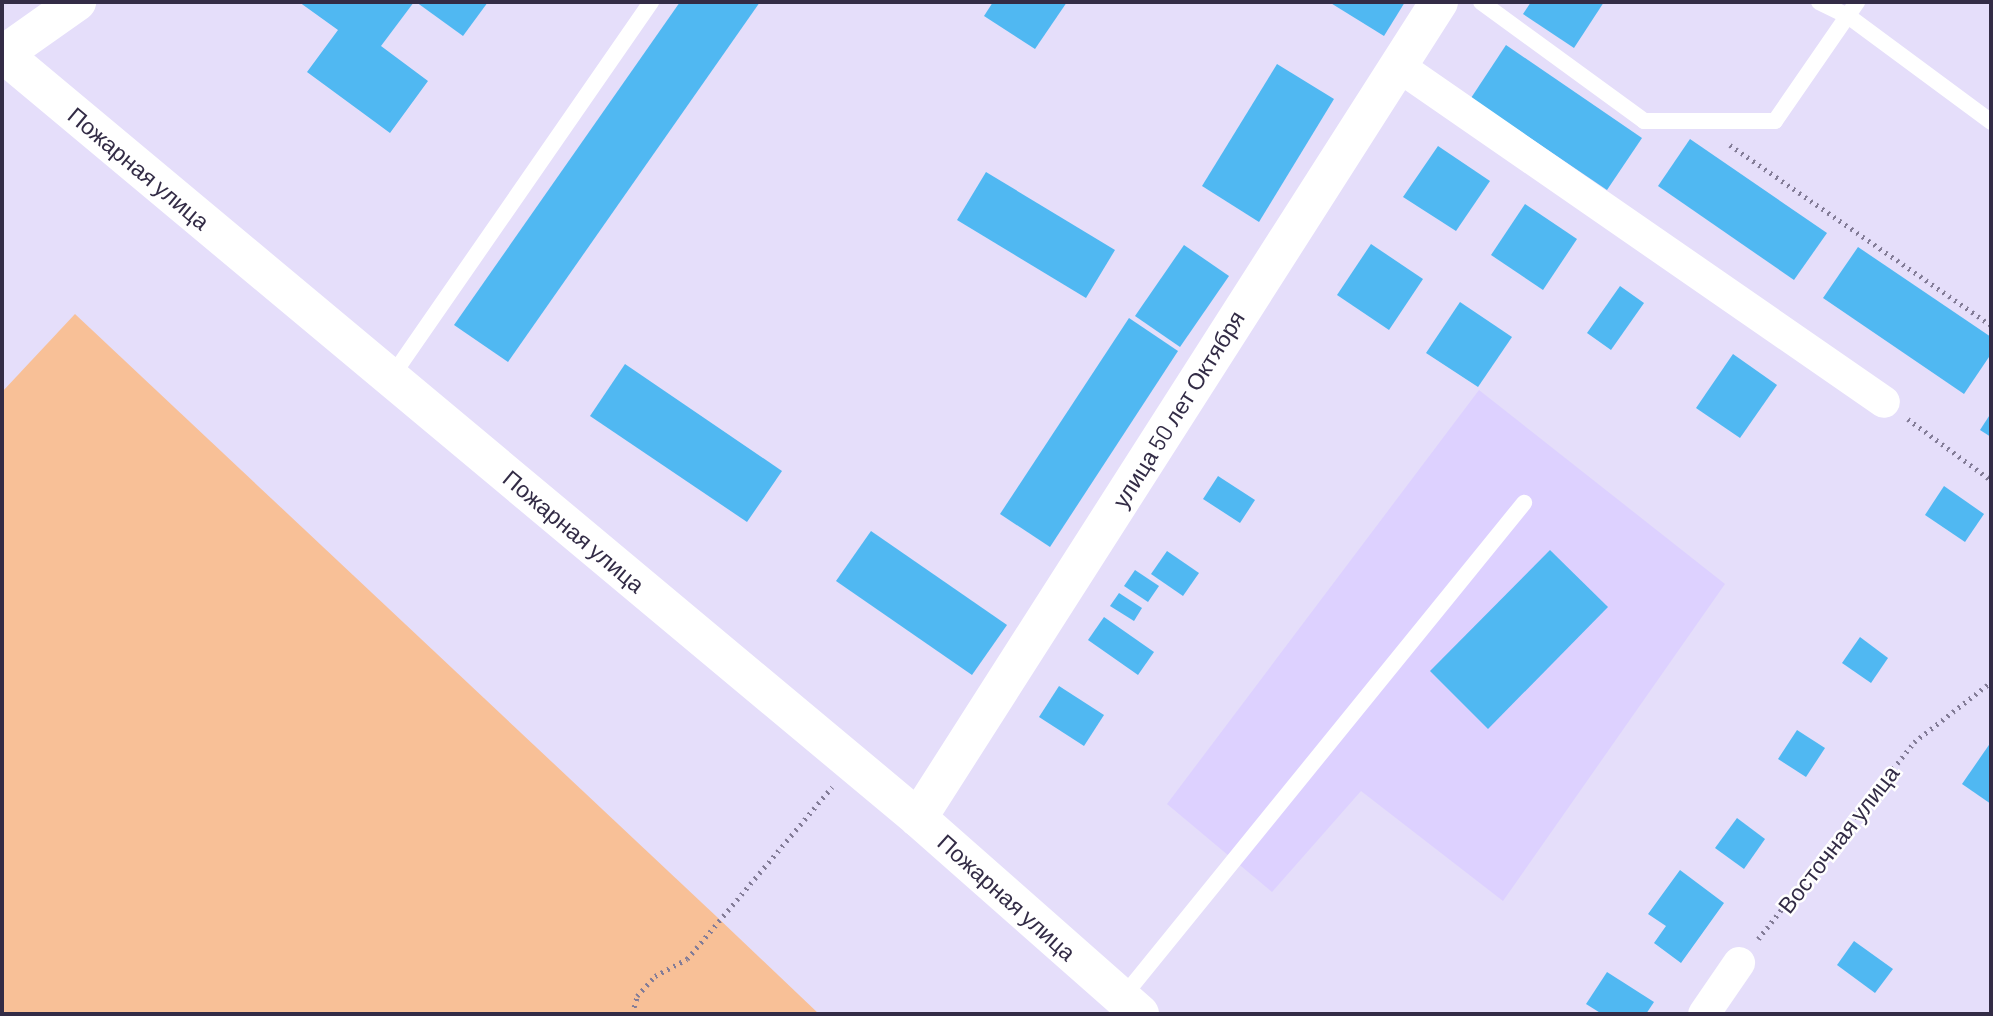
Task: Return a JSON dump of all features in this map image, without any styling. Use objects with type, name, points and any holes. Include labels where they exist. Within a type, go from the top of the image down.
[{"type":"street","points":[[2,54],[77,2]]},
{"type":"street","name":"улица 50 лет Октября","points":[[918,818],[1438,2]]},
{"type":"street","name":"Пожарная улица","points":[[2,54],[918,818],[1131,1006]]},
{"type":"street","points":[[1397,65],[1884,402]]},
{"type":"street","points":[[1704,1014],[1739,963]]},
{"type":"lane","points":[[390,379],[651,2]]},
{"type":"lane","points":[[1481,2],[1644,121],[1775,121],[1857,2]]},
{"type":"lane","points":[[1819,2],[1848,16],[1991,122]]},
{"type":"lane","points":[[1131,1006],[1524,503]]},
{"type":"path","points":[[1693,119],[1991,325]]},
{"type":"path","points":[[1884,402],[1991,480]]},
{"type":"path","name":"Восточная улица","points":[[1739,963],[1914,742],[1991,682]]},
{"type":"path","points":[[632,1014],[637,996],[655,976],[687,960],[852,763]]},
{"type":"shaded area","points":[[75,314],[819,1014],[2,1014],[2,392]]},
{"type":"shaded area","points":[[1479,390],[1725,584],[1503,901],[1361,791],[1272,892],[1167,804]]},
{"type":"building","points":[[299,2],[414,2],[381,46],[428,81],[390,133],[307,72],[338,30]]},
{"type":"building","points":[[416,2],[488,2],[463,36]]},
{"type":"building","points":[[680,2],[760,2],[508,362],[454,325]]},
{"type":"building","points":[[993,2],[1067,2],[1035,49],[984,16]]},
{"type":"building","points":[[1329,2],[1405,2],[1384,36]]},
{"type":"building","points":[[1531,2],[1604,2],[1574,48],[1523,14]]},
{"type":"building","points":[[1506,45],[1642,138],[1607,190],[1471,98]]},
{"type":"building","points":[[1277,64],[1334,99],[1259,222],[1202,186]]},
{"type":"building","points":[[1690,139],[1827,233],[1794,280],[1658,186]]},
{"type":"building","points":[[1438,146],[1490,181],[1456,231],[1403,197]]},
{"type":"building","points":[[986,172],[1115,250],[1086,298],[957,220]]},
{"type":"building","points":[[1525,204],[1577,239],[1543,290],[1491,255]]},
{"type":"building","points":[[1371,244],[1423,279],[1389,330],[1337,295]]},
{"type":"building","points":[[1184,245],[1229,276],[1180,347],[1135,316]]},
{"type":"building","points":[[1858,247],[1991,337],[1991,354],[1964,394],[1823,298]]},
{"type":"building","points":[[1620,286],[1644,303],[1611,350],[1587,333]]},
{"type":"building","points":[[1460,302],[1512,337],[1478,387],[1426,353]]},
{"type":"building","points":[[1129,318],[1178,351],[1050,547],[1000,514]]},
{"type":"building","points":[[1733,354],[1777,385],[1740,438],[1696,408]]},
{"type":"building","points":[[625,364],[782,471],[747,522],[590,416]]},
{"type":"building","points":[[1991,413],[1991,437],[1980,430]]},
{"type":"building","points":[[1218,476],[1255,500],[1240,523],[1203,499]]},
{"type":"building","points":[[1944,486],[1984,514],[1965,542],[1925,515]]},
{"type":"building","points":[[871,531],[1007,625],[972,675],[836,581]]},
{"type":"building","points":[[1550,550],[1608,607],[1488,729],[1430,671]]},
{"type":"building","points":[[1167,551],[1199,573],[1183,596],[1151,574]]},
{"type":"building","points":[[1135,570],[1159,586],[1148,602],[1124,586]]},
{"type":"building","points":[[1119,593],[1142,608],[1134,621],[1110,606]]},
{"type":"building","points":[[1104,617],[1154,652],[1138,675],[1088,640]]},
{"type":"building","points":[[1860,637],[1888,658],[1871,683],[1842,663]]},
{"type":"building","points":[[1059,686],[1104,715],[1084,746],[1039,717]]},
{"type":"building","points":[[1797,730],[1825,748],[1806,777],[1778,759]]},
{"type":"building","points":[[1991,742],[1991,804],[1962,784]]},
{"type":"building","points":[[1737,818],[1765,839],[1744,869],[1715,848]]},
{"type":"building","points":[[1680,870],[1724,903],[1681,963],[1654,943],[1666,926],[1648,914]]},
{"type":"building","points":[[1854,941],[1893,969],[1875,993],[1837,965]]},
{"type":"building","points":[[1607,972],[1654,1002],[1646,1014],[1602,1014],[1586,1004]]}]
